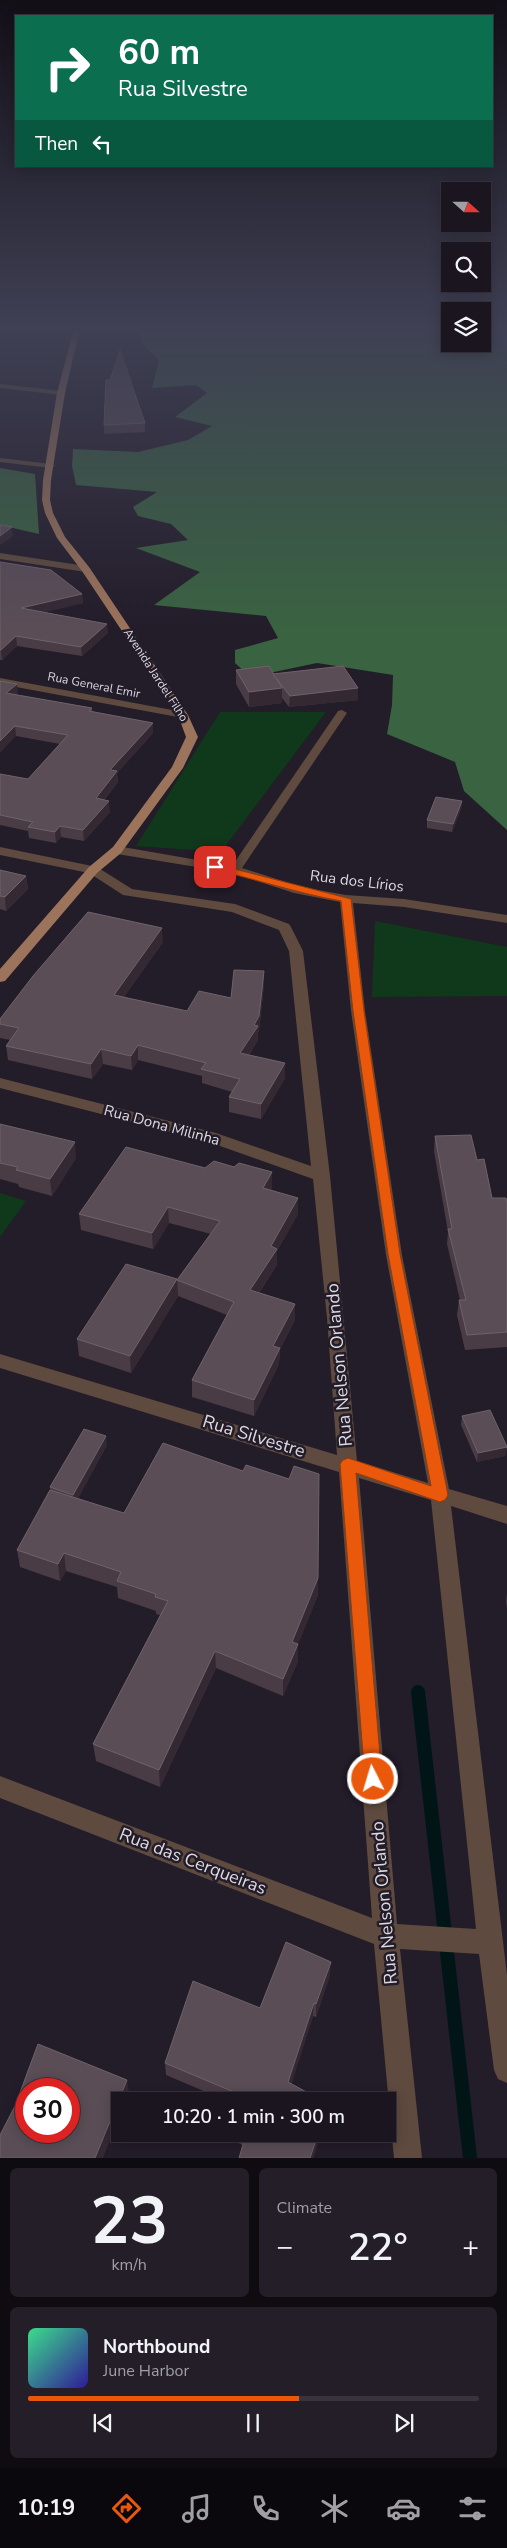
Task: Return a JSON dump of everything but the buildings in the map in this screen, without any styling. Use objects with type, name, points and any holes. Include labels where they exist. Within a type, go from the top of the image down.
[{"type":"main road","name":"Avenida Jardel Filho","points":[[0,978],[93,870],[117,850],[177,768],[188,749],[192,736],[183,715],[86,569],[61,538],[49,513],[46,487],[56,429]]},
{"type":"street","points":[[0,460],[51,466]]},
{"type":"street","points":[[0,556],[86,569]]},
{"type":"street","name":"Rua General Emir","points":[[0,681],[183,715]]},
{"type":"street","points":[[235,870],[342,712]]},
{"type":"street","name":"Rua dos Lírios","points":[[117,850],[235,870],[299,890],[346,899],[404,903],[507,919]]},
{"type":"street","points":[[0,851],[93,870]]},
{"type":"street","name":"Rua Nelson Orlando","points":[[93,870],[128,892],[235,908],[284,927],[296,951],[322,1176],[348,1464],[386,1936],[408,2158]]},
{"type":"street","points":[[346,899],[358,1011],[394,1254],[440,1495],[490,1942],[507,2070]]},
{"type":"street","name":"Rua Dona Milinha","points":[[0,1083],[210,1137],[322,1176]]},
{"type":"street","name":"Rua Silvestre","points":[[0,1361],[348,1464],[440,1495],[507,1514]]},
{"type":"street","name":"Rua das Cerqueiras","points":[[0,1786],[386,1936],[490,1942]]},
{"type":"green space","points":[[207,429],[507,429],[507,830],[464,791],[455,762],[387,734],[392,705],[393,675],[317,663],[248,675],[235,663],[235,650],[278,638],[266,616],[154,605],[200,572],[136,548],[188,540],[171,524],[138,516],[133,507],[157,492],[76,485],[72,466],[73,449],[138,452],[188,440]]},
{"type":"green space","points":[[0,468],[35,474],[39,534],[0,525]]},
{"type":"green space","points":[[220,712],[326,712],[221,852],[136,846]]},
{"type":"green space","points":[[375,921],[507,947],[507,996],[372,997]]},
{"type":"green space","points":[[0,1193],[26,1201],[0,1237]]},
{"type":"waterway","points":[[418,1692],[470,2158]]},
{"type":"route","points":[[215,867],[235,870],[299,890],[346,899],[358,1011],[394,1254],[440,1495],[348,1464],[373,1779]]}]
